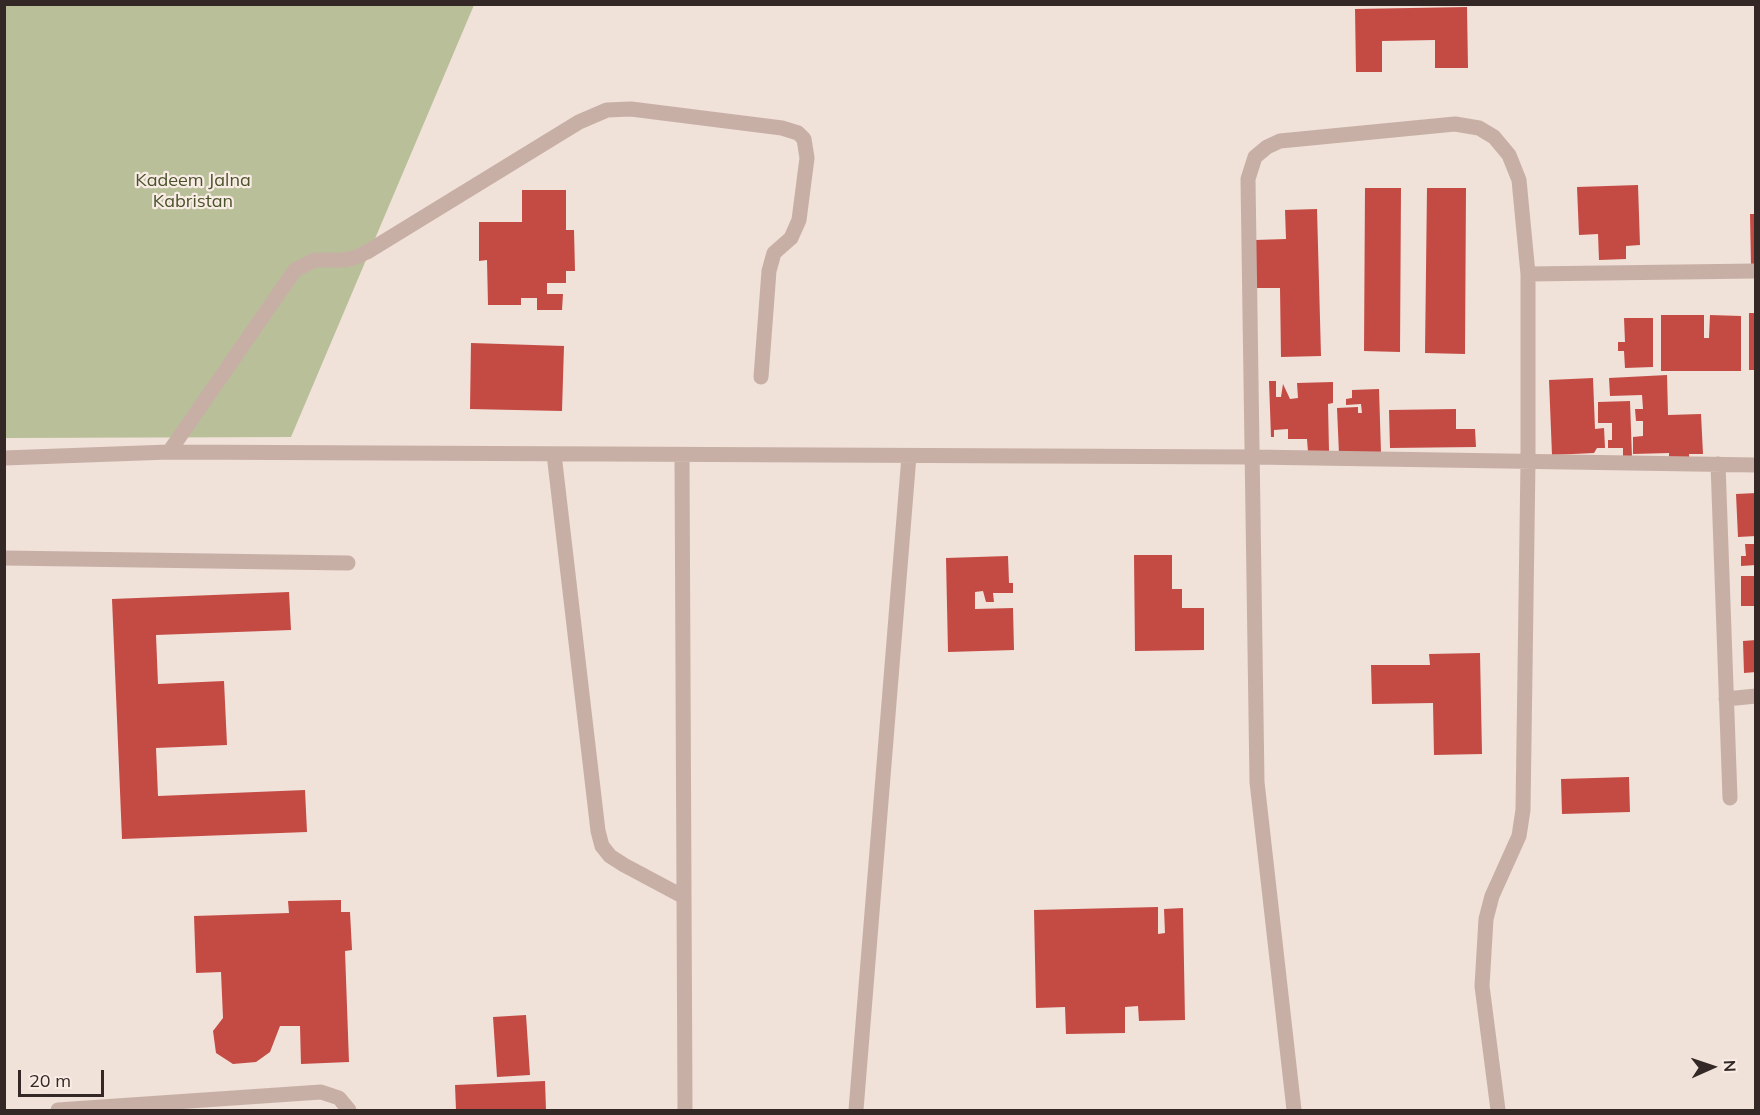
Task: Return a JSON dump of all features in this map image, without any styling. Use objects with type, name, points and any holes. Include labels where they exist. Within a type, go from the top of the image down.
[{"type":"street","points":[[169,452],[295,270],[315,260],[343,260],[367,252],[579,122],[607,110],[631,109],[782,128],[798,133],[804,140],[807,158],[799,220],[791,238],[774,253],[769,271],[761,377]]},
{"type":"street","points":[[1294,1110],[1257,782],[1248,180],[1255,157],[1267,147],[1290,138],[1441,124],[1479,128],[1494,137],[1509,155],[1519,180],[1528,274],[1523,810],[1519,836],[1492,896],[1486,920],[1482,986],[1498,1110]]},
{"type":"street","points":[[1528,274],[1755,271]]},
{"type":"street","points":[[4,458],[169,452],[1253,457],[1755,465]]},
{"type":"street","points":[[555,454],[598,831],[602,846],[610,856],[684,897]]},
{"type":"street","points":[[682,455],[686,1110]]},
{"type":"street","points":[[856,1110],[909,456]]},
{"type":"street","points":[[1718,464],[1730,798]]},
{"type":"street","points":[[4,558],[348,562]]},
{"type":"street","points":[[1726,699],[1755,696]]},
{"type":"street","points":[[58,1110],[321,1092],[339,1098],[349,1110]]},
{"type":"green space","name":"Kadeem Jalna Kabristan","points":[[4,5],[474,5],[291,437],[5,438]]},
{"type":"building","points":[[1467,7],[1468,68],[1435,68],[1435,40],[1382,41],[1382,72],[1356,72],[1355,9]]},
{"type":"building","points":[[1638,185],[1640,245],[1626,246],[1626,259],[1599,260],[1598,234],[1579,235],[1577,187]]},
{"type":"building","points":[[1365,188],[1401,188],[1400,352],[1364,351]]},
{"type":"building","points":[[1427,188],[1466,188],[1465,354],[1425,353]]},
{"type":"building","points":[[522,190],[566,190],[566,230],[574,230],[575,271],[566,271],[566,283],[547,283],[547,294],[563,294],[562,310],[537,310],[537,298],[521,298],[521,305],[488,305],[487,260],[479,261],[479,222],[522,222]]},
{"type":"building","points":[[1317,209],[1321,356],[1281,357],[1280,288],[1256,288],[1255,240],[1286,239],[1285,210]]},
{"type":"building","points":[[1750,214],[1756,214],[1756,265],[1751,265]]},
{"type":"building","points":[[1749,313],[1756,313],[1756,370],[1749,370]]},
{"type":"building","points":[[1661,315],[1704,315],[1704,338],[1709,338],[1710,315],[1741,316],[1741,371],[1661,371]]},
{"type":"building","points":[[1624,318],[1653,318],[1653,367],[1625,368],[1624,351],[1618,351],[1618,342],[1625,342]]},
{"type":"building","points":[[471,343],[564,346],[562,411],[470,409]]},
{"type":"building","points":[[1667,375],[1668,415],[1701,414],[1703,454],[1689,454],[1689,460],[1669,461],[1669,453],[1633,454],[1633,437],[1643,436],[1643,421],[1636,421],[1635,409],[1643,409],[1642,395],[1610,396],[1609,378]]},
{"type":"building","points":[[1593,378],[1595,429],[1604,428],[1605,448],[1597,448],[1594,453],[1552,455],[1549,380]]},
{"type":"building","points":[[1269,381],[1276,381],[1276,397],[1281,397],[1283,384],[1290,399],[1298,398],[1297,383],[1333,382],[1333,403],[1328,404],[1329,451],[1308,452],[1307,439],[1288,439],[1288,429],[1274,430],[1274,437],[1271,437]]},
{"type":"building","points":[[1379,389],[1381,453],[1339,454],[1337,408],[1358,407],[1358,413],[1362,413],[1361,404],[1346,405],[1346,399],[1352,398],[1352,390]]},
{"type":"building","points":[[1630,401],[1632,458],[1623,458],[1623,448],[1608,448],[1608,440],[1612,440],[1612,423],[1598,423],[1598,402]]},
{"type":"building","points":[[1456,409],[1456,429],[1475,429],[1476,447],[1390,448],[1389,410]]},
{"type":"building","points":[[1756,493],[1756,536],[1738,537],[1736,494]]},
{"type":"building","points":[[1745,544],[1756,544],[1756,565],[1741,566],[1741,556],[1746,556]]},
{"type":"building","points":[[1134,555],[1172,555],[1172,589],[1182,589],[1182,608],[1204,608],[1204,650],[1135,651]]},
{"type":"building","points":[[1008,556],[1009,583],[1013,583],[1013,593],[993,593],[994,602],[986,602],[983,591],[975,592],[975,609],[1013,608],[1014,650],[948,652],[946,558]]},
{"type":"building","points":[[1741,576],[1756,576],[1756,606],[1741,606]]},
{"type":"building","points":[[289,592],[291,630],[156,635],[158,684],[224,681],[227,745],[156,748],[158,796],[305,790],[307,832],[122,839],[112,599]]},
{"type":"building","points":[[1756,640],[1756,672],[1744,673],[1743,641]]},
{"type":"building","points":[[1480,653],[1482,754],[1434,755],[1433,703],[1372,704],[1371,665],[1430,665],[1429,654]]},
{"type":"building","points":[[1629,777],[1630,812],[1562,814],[1561,779]]},
{"type":"building","points":[[341,900],[341,912],[350,912],[352,950],[345,951],[349,1062],[301,1064],[300,1026],[280,1026],[270,1052],[256,1062],[233,1064],[216,1053],[213,1031],[223,1018],[221,972],[196,973],[194,916],[289,913],[288,901]]},
{"type":"building","points":[[1158,907],[1158,934],[1165,933],[1164,909],[1183,908],[1185,1020],[1139,1021],[1138,1006],[1125,1007],[1125,1033],[1066,1034],[1065,1007],[1036,1008],[1034,910]]},
{"type":"building","points":[[526,1015],[530,1075],[497,1077],[493,1017]]},
{"type":"building","points":[[545,1081],[546,1110],[456,1110],[455,1085]]}]
